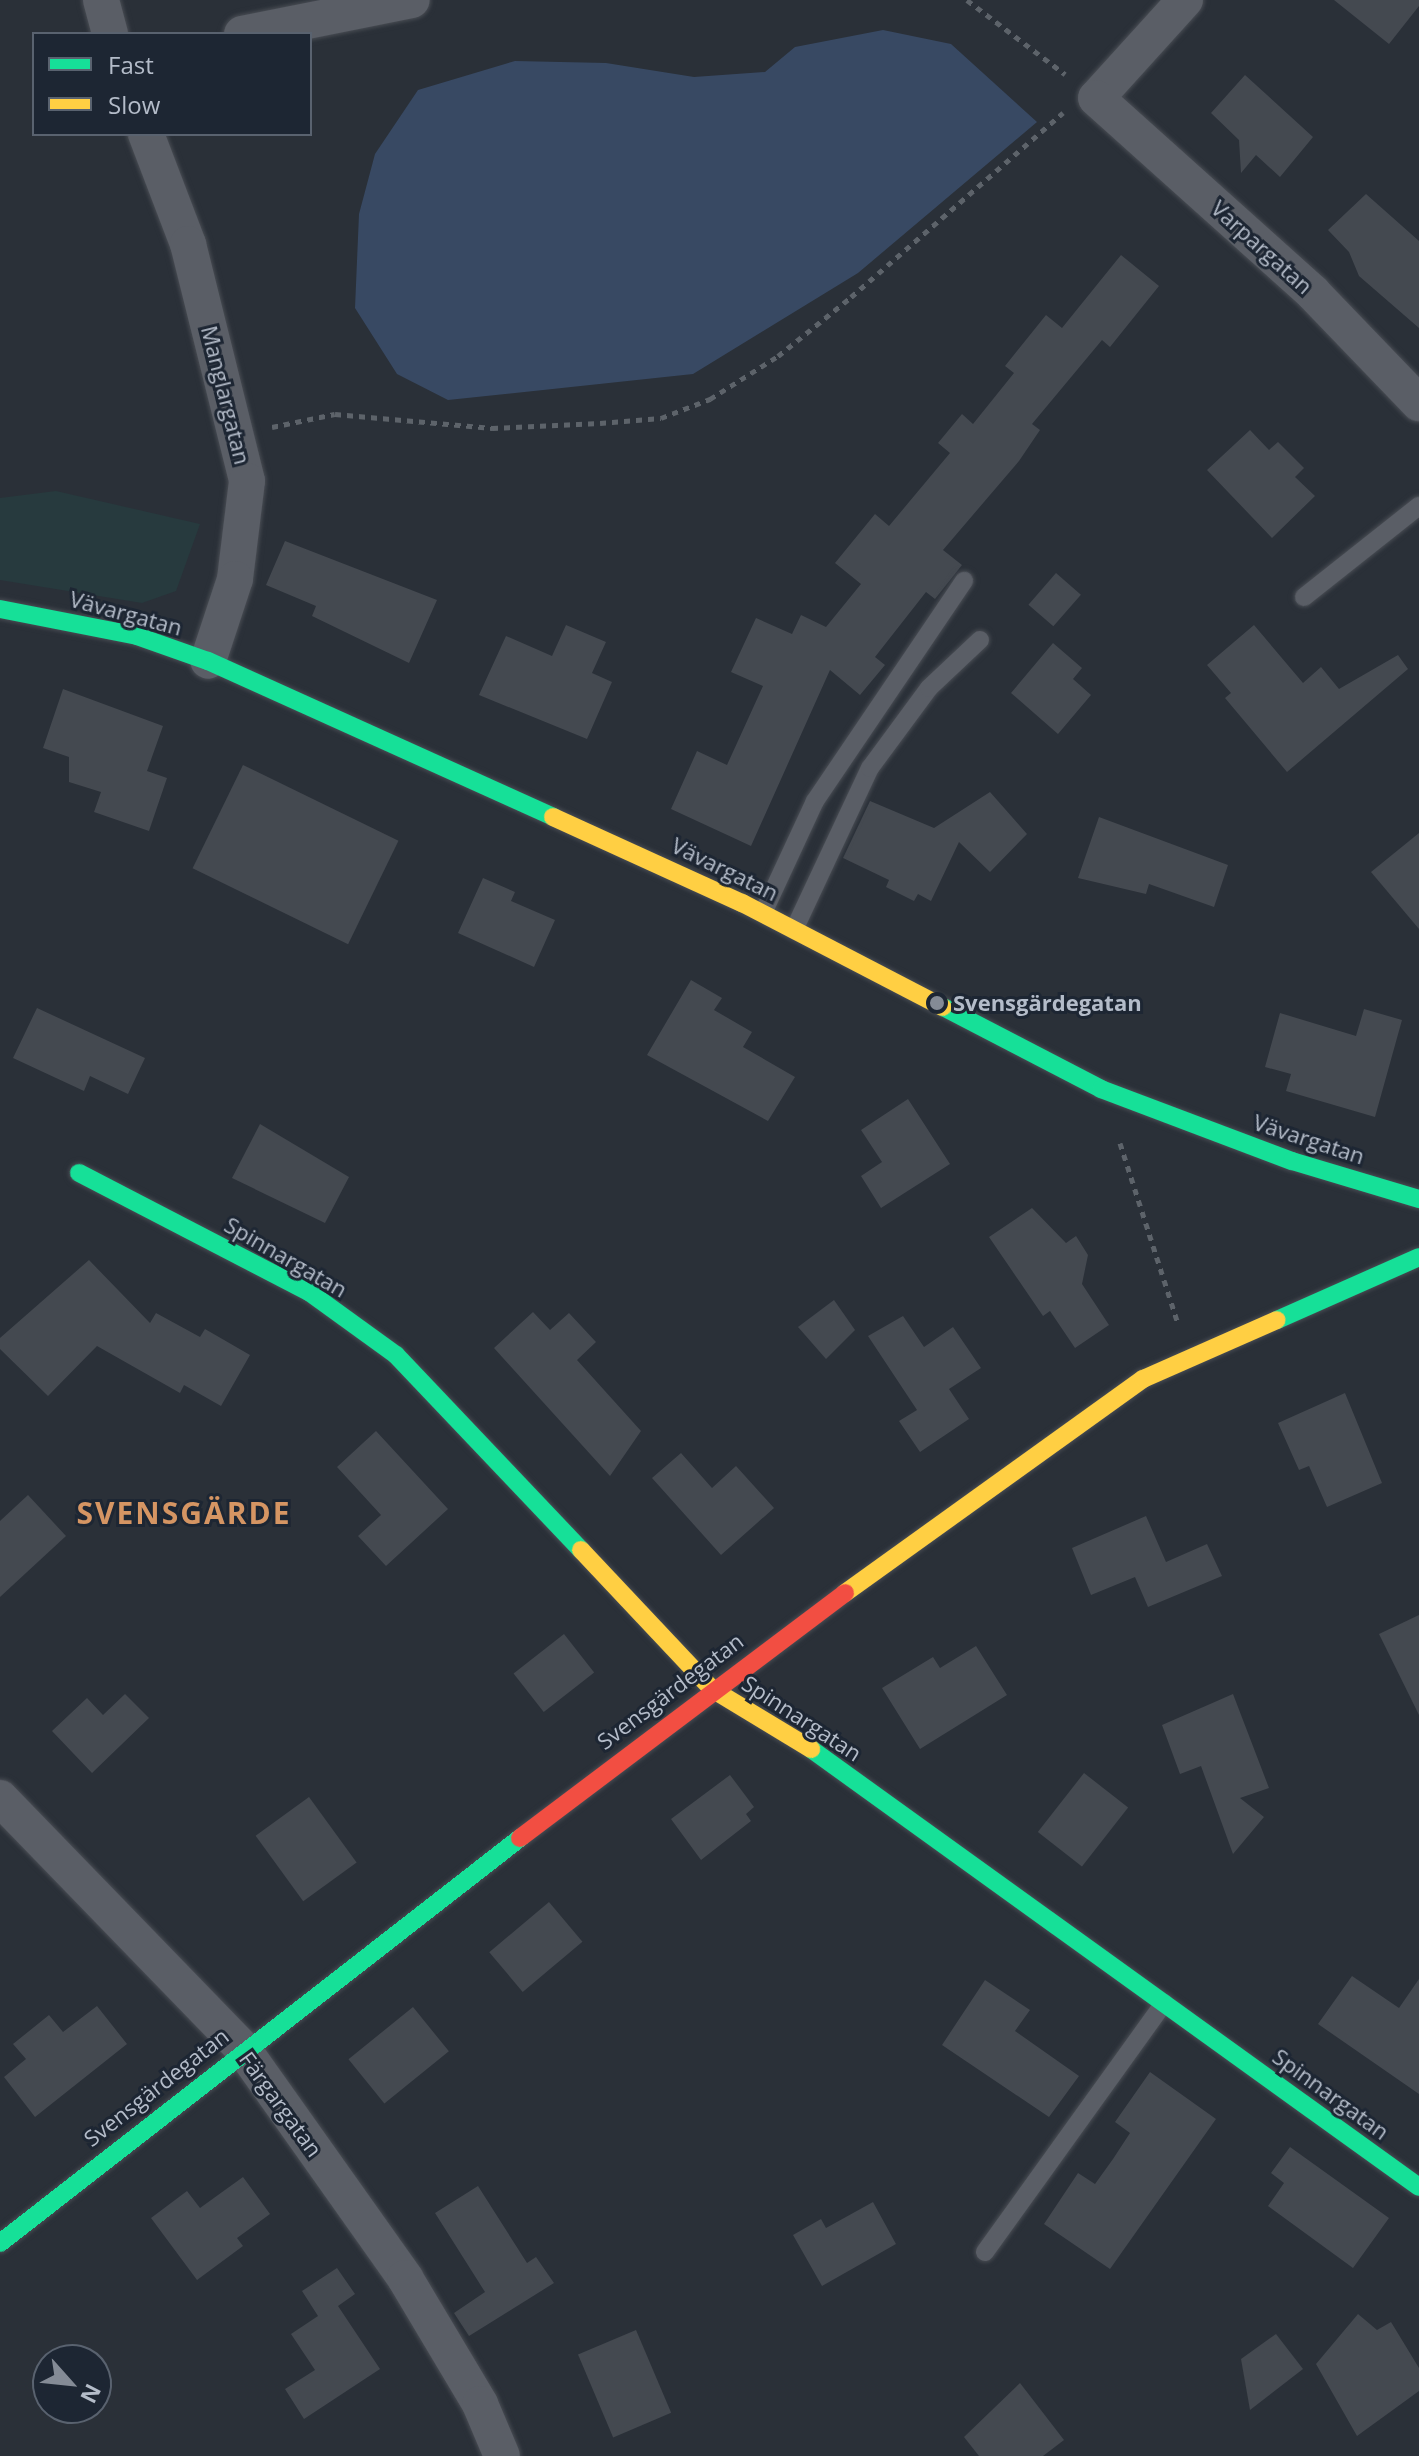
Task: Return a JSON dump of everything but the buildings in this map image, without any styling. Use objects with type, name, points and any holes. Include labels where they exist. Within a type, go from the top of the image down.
[{"type":"street","points":[[101,0],[109,32]]},
{"type":"street","points":[[252,32],[412,0]]},
{"type":"street","points":[[1096,98],[1185,0]]},
{"type":"street","name":"Varpargatan","points":[[1096,98],[1313,293],[1419,403]]},
{"type":"street","name":"Manglargatan","points":[[147,136],[188,244],[247,481],[235,579],[208,661]]},
{"type":"street","name":"Vävargatan","points":[[0,609],[137,636],[208,661],[763,914],[1120,1096],[1292,1161],[1419,1199]]},
{"type":"street","name":"Spinnargatan","points":[[79,1173],[309,1292],[396,1355],[712,1689],[788,1732],[1419,2187]]},
{"type":"street","name":"Svensgärdegatan","points":[[0,2243],[243,2049],[712,1689],[1143,1379],[1419,1257]]},
{"type":"street","name":"Färgargatan","points":[[0,1798],[243,2049],[405,2278],[480,2404],[502,2456]]},
{"type":"lane","points":[[1304,597],[1419,506]]},
{"type":"lane","points":[[763,914],[815,801],[964,581]]},
{"type":"lane","points":[[794,930],[833,836],[870,768],[929,688],[980,640]]},
{"type":"lane","points":[[985,2252],[1164,2003]]},
{"type":"path","points":[[967,0],[1096,98]]},
{"type":"path","points":[[238,437],[335,414],[492,428],[661,418],[710,399],[803,337],[1067,110],[1096,98]]},
{"type":"path","points":[[1120,1096],[1115,1127],[1188,1360]]},
{"type":"green space","points":[[56,491],[200,524],[176,591],[142,603],[0,580],[0,498]]},
{"type":"water","points":[[883,30],[951,44],[1037,122],[858,273],[693,374],[448,400],[397,374],[355,308],[359,214],[375,154],[418,90],[515,61],[606,63],[694,77],[765,72],[795,47]]},
{"type":"traffic: fast","points":[[0,609],[137,636],[208,661],[553,817]]},
{"type":"traffic: fast","points":[[943,1007],[1101,1089],[1292,1161],[1419,1199]]},
{"type":"traffic: fast","points":[[79,1173],[309,1292],[396,1355],[581,1550]]},
{"type":"traffic: fast","points":[[1277,1320],[1419,1257]]},
{"type":"traffic: fast","points":[[811,1749],[1419,2187]]},
{"type":"traffic: fast","points":[[0,2243],[520,1838]]},
{"type":"traffic: slow","points":[[553,817],[742,903],[943,1007]]},
{"type":"traffic: slow","points":[[845,1593],[1143,1379],[1277,1320]]},
{"type":"traffic: slow","points":[[581,1550],[712,1689],[811,1749]]},
{"type":"traffic: jam","points":[[520,1838],[845,1593]]},
{"type":"place","name":"Svensgärdegatan","points":[[937,1003]]},
{"type":"district","name":"SVENSGÄRDE","points":[[184,1513]]}]
